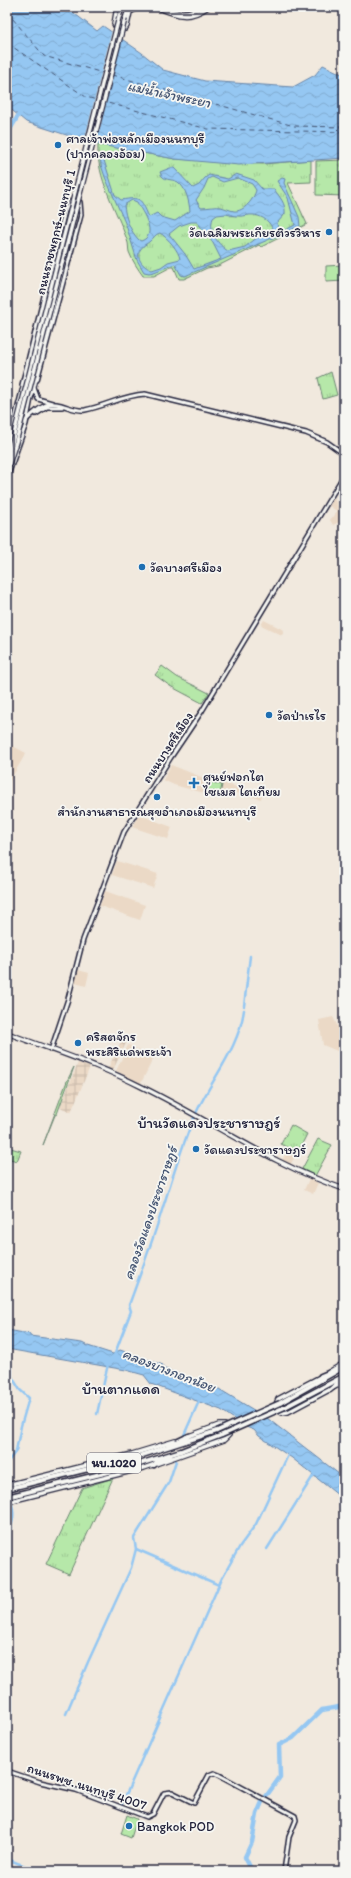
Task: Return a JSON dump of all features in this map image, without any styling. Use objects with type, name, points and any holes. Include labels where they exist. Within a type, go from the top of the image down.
[{"type":"main road","points":[[117,7],[114,24],[115,26],[125,29],[130,12],[140,7]]},
{"type":"main road","name":"ถนนราชพฤกษ์-นนทบุรี 1","points":[[7,470],[16,442],[129,7]]},
{"type":"main road","points":[[156,7],[167,12],[184,16],[198,13],[208,7]]},
{"type":"main road","points":[[163,7],[171,11],[184,12],[202,7]]},
{"type":"main road","name":"ถนนราชพฤกษ์-นนทบุรี 1","points":[[7,462],[122,8]]},
{"type":"main road","points":[[22,392],[54,268],[64,237]]},
{"type":"main road","points":[[32,395],[64,267],[69,238]]},
{"type":"main road","points":[[7,1033],[142,1087],[304,1174],[344,1189]]},
{"type":"main road","points":[[344,1365],[278,1399],[276,1404],[277,1410],[282,1413],[288,1412],[344,1382]]},
{"type":"main road","name":"นบ.1020","points":[[8,1488],[161,1450],[217,1431],[280,1403],[344,1365]]},
{"type":"main road","points":[[330,1390],[344,1377]]},
{"type":"main road","name":"นบ.1020","points":[[10,1499],[133,1466],[181,1450],[222,1435],[285,1407],[344,1377]]},
{"type":"main road","name":"นบ.1020","points":[[8,1488],[132,1454],[222,1424],[227,1428],[229,1433],[224,1440],[154,1465],[10,1499]]},
{"type":"main road","points":[[161,1450],[189,1436]]},
{"type":"main road","points":[[154,1465],[181,1450]]},
{"type":"street","name":"ถนนราชพฤกษ์-นนทบุรี 1","points":[[7,449],[22,392],[24,373],[65,211],[70,202],[75,200],[80,202],[81,214],[40,373],[34,388],[19,446],[7,478]]},
{"type":"street","points":[[34,388],[38,399],[86,410],[128,396],[145,394],[306,433],[328,442],[344,454]]},
{"type":"street","points":[[19,446],[9,438],[35,413],[46,405],[53,403]]},
{"type":"street","points":[[18,404],[20,419],[25,422]]},
{"type":"street","points":[[25,422],[47,407],[68,407]]},
{"type":"street","points":[[18,409],[24,411],[30,408],[35,413]]},
{"type":"street","name":"ถนนบางศรีเมือง","points":[[51,1050],[68,999],[83,940],[124,832],[202,711],[344,475]]},
{"type":"street","name":"ถนนรพช. นนทบุรี 4007","points":[[7,1771],[40,1782],[76,1790],[144,1817],[150,1817],[153,1814],[162,1795],[166,1792],[172,1792],[192,1803],[196,1801],[209,1775],[214,1773],[261,1796],[296,1817],[289,1837],[284,1871]]},
{"type":"shaded area","points":[[334,498],[344,520],[333,525],[330,520],[337,511],[329,506]]},
{"type":"shaded area","points":[[264,620],[284,630],[282,635],[261,625]]},
{"type":"shaded area","points":[[7,743],[26,753],[8,784],[7,784]]},
{"type":"shaded area","name":"ศูนย์ฟอกไต ไซเมส ไตเทียม","points":[[171,765],[209,780],[262,793],[261,799],[225,790],[223,798],[174,785],[163,780]]},
{"type":"shaded area","points":[[139,815],[172,827],[168,839],[132,827]]},
{"type":"shaded area","points":[[117,861],[158,874],[153,888],[112,875]]},
{"type":"shaded area","points":[[105,891],[145,905],[140,920],[100,906]]},
{"type":"shaded area","points":[[78,970],[89,973],[86,986],[75,983]]},
{"type":"shaded area","points":[[333,1017],[344,1039],[344,1052],[342,1053],[323,1045],[319,1020]]},
{"type":"shaded area","points":[[119,1035],[128,1039],[113,1070],[108,1068],[121,1042],[117,1040]]},
{"type":"shaded area","points":[[128,1045],[154,1057],[141,1083],[116,1071]]},
{"type":"shaded area","points":[[78,1063],[90,1067],[71,1112],[60,1107]]},
{"type":"shaded area","points":[[289,1147],[298,1152],[290,1165],[282,1161]]},
{"type":"shaded area","points":[[309,1179],[318,1183],[313,1194],[304,1190]]},
{"type":"green space","points":[[98,144],[175,159],[263,164],[311,160],[311,182],[288,183],[307,224],[261,247],[259,245],[218,266],[207,268],[184,279],[179,279],[174,267],[171,267],[154,276],[143,276],[130,255],[128,242],[123,228],[103,181],[98,157]]},
{"type":"green space","points":[[344,160],[344,196],[316,195],[316,161]]},
{"type":"green space","points":[[343,265],[344,281],[326,282],[326,266]]},
{"type":"green space","points":[[331,372],[337,395],[323,399],[318,378]]},
{"type":"green space","points":[[162,666],[177,677],[209,693],[202,703],[170,686],[155,675]]},
{"type":"green space","points":[[208,781],[222,785],[220,794],[206,789]]},
{"type":"green space","points":[[74,1067],[57,1114],[55,1115],[43,1145],[67,1081]]},
{"type":"green space","points":[[291,1125],[307,1134],[298,1152],[281,1144]]},
{"type":"green space","points":[[318,1139],[332,1145],[315,1176],[302,1169]]},
{"type":"green space","points":[[7,1147],[21,1151],[17,1161],[7,1158]]},
{"type":"green space","points":[[113,1478],[69,1574],[46,1564],[82,1488]]},
{"type":"green space","name":"Bangkok POD","points":[[127,1815],[137,1819],[131,1838],[121,1834]]},
{"type":"water","name":"แม่น้ำเจ้าพระยา","points":[[7,7],[66,7],[97,31],[103,26],[142,53],[163,70],[205,81],[293,87],[315,75],[323,65],[344,75],[344,158],[239,165],[175,159],[106,146],[26,122],[7,106]]},
{"type":"water","points":[[100,154],[102,154],[115,195],[121,200],[136,199],[139,200],[144,205],[149,217],[157,213],[161,217],[175,221],[190,211],[188,199],[185,191],[178,182],[165,179],[160,172],[174,168],[193,188],[199,185],[209,175],[228,179],[236,174],[254,180],[262,189],[274,189],[282,201],[285,207],[285,214],[277,223],[278,228],[283,231],[295,225],[288,198],[277,181],[282,178],[285,179],[284,183],[299,217],[300,226],[185,276],[181,275],[175,264],[154,272],[144,272],[137,260],[126,225],[101,165]],"holes":[[[212,177],[223,182],[238,178],[252,184],[256,190],[248,204],[238,211],[221,207],[201,208],[196,200],[208,179]],[[132,200],[137,202],[148,223],[149,234],[141,241],[131,228],[127,219],[124,205]],[[217,215],[252,215],[264,218],[271,226],[272,233],[267,236],[258,237],[245,247],[228,251],[221,245],[213,233],[213,218]],[[191,222],[197,222],[213,243],[221,259],[194,269],[185,254],[169,234],[179,226]],[[160,233],[170,241],[178,252],[180,259],[168,262],[161,267],[152,270],[142,263],[139,253],[142,247]]]},
{"type":"water","points":[[7,1330],[30,1334],[30,1336],[82,1343],[113,1354],[120,1350],[163,1365],[162,1368],[219,1389],[267,1418],[344,1478],[344,1500],[292,1458],[259,1436],[254,1430],[246,1427],[221,1410],[151,1384],[144,1375],[126,1370],[7,1349]]},
{"type":"pier","points":[[112,30],[122,38],[96,145],[84,142]]},
{"type":"waterway","points":[[7,138],[9,131],[21,111]]},
{"type":"waterway","name":"คลองวัดแดงประชาราษฎร์","points":[[244,1006],[250,956]]},
{"type":"waterway","name":"คลองวัดแดงประชาราษฎร์","points":[[114,1356],[131,1311],[129,1305],[188,1133],[204,1097],[225,1061],[237,1036],[244,1010]]},
{"type":"waterway","points":[[97,1414],[108,1364]]},
{"type":"waterway","points":[[7,1369],[20,1390],[29,1398],[16,1451],[7,1463]]},
{"type":"waterway","points":[[184,1435],[200,1399]]},
{"type":"waterway","points":[[121,1806],[222,1578],[240,1546],[256,1524],[289,1453]]},
{"type":"waterway","points":[[66,1714],[131,1568],[136,1549],[134,1538],[169,1482],[176,1461]]},
{"type":"waterway","points":[[267,1549],[315,1473]]},
{"type":"waterway","points":[[7,1491],[13,1509],[12,1524],[7,1536]]},
{"type":"waterway","points":[[136,1549],[219,1585]]},
{"type":"waterway","points":[[252,1871],[245,1857],[252,1842],[257,1814],[262,1802],[280,1777],[279,1745],[293,1738],[322,1710],[344,1706]]},
{"type":"waterway","points":[[7,1859],[38,1871]]},
{"type":"ferry route","points":[[7,12],[44,56],[103,73]]},
{"type":"ferry route","points":[[7,43],[86,97],[97,100]]},
{"type":"ferry route","points":[[112,75],[294,126],[344,127]]},
{"type":"ferry route","points":[[100,101],[208,129],[344,132]]},
{"type":"place","name":"ศาลเจ้าพ่อหลักเมืองนนทบุรี (ปากคลองอ้อม)","points":[[58,145]]},
{"type":"place","name":"วัดเฉลิมพระเกียรติวรวิหาร","points":[[329,232]]},
{"type":"place","name":"วัดบางศรีเมือง","points":[[142,567]]},
{"type":"place","name":"วัดป่าเรไร","points":[[269,715]]},
{"type":"place","name":"ศูนย์ฟอกไต ไซเมส ไตเทียม","points":[[194,783]]},
{"type":"place","name":"สำนักงานสาธารณสุขอำเภอเมืองนนทบุรี","points":[[157,797]]},
{"type":"place","name":"คริสตจักร พระสิริแด่พระเจ้า","points":[[78,1043]]},
{"type":"place","name":"วัดแดงประชาราษฎร์","points":[[196,1149]]},
{"type":"place","name":"Bangkok POD","points":[[129,1826]]},
{"type":"district","name":"บ้านวัดแดงประชาราษฎร์","points":[[209,1123]]},
{"type":"district","name":"บ้านตากแดด","points":[[121,1389]]},
{"type":"water label","name":"คลองบางกอกน้อย","points":[[169,1370]]}]
